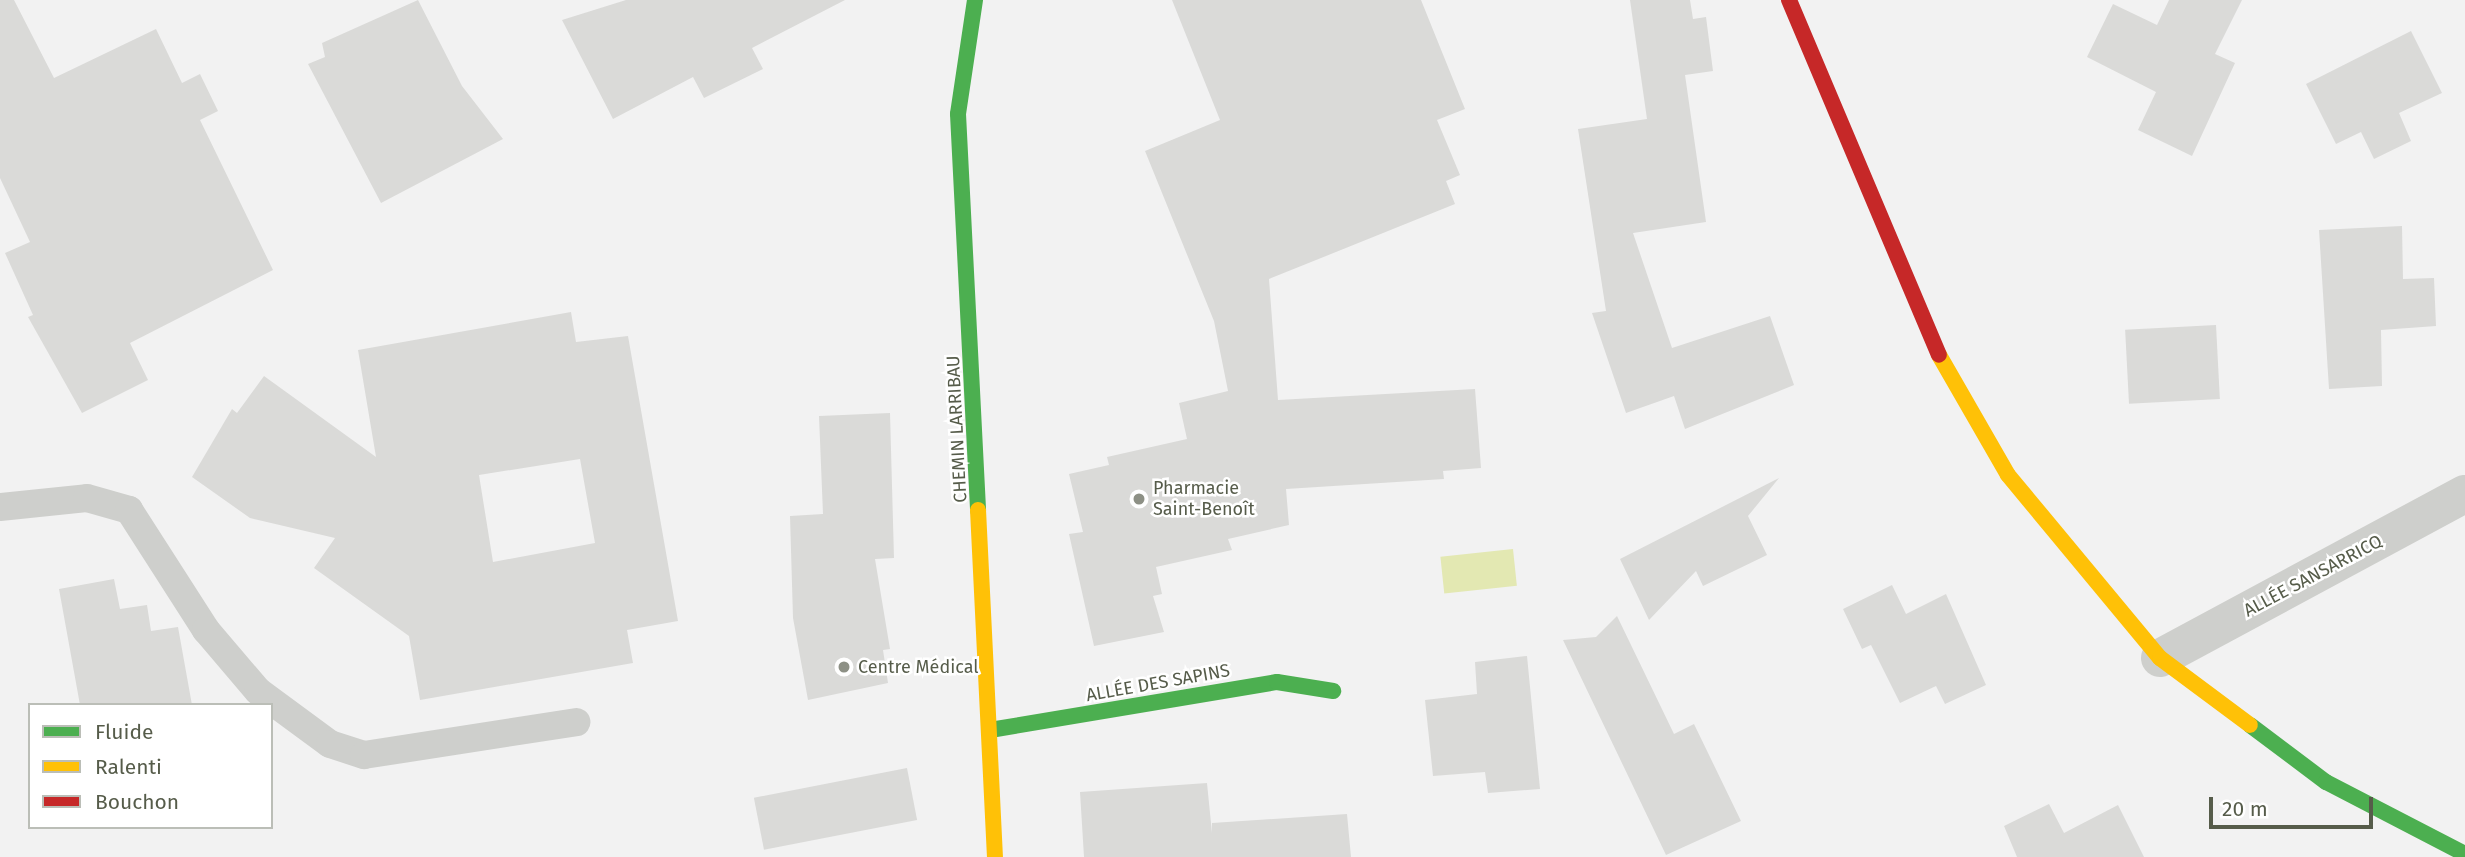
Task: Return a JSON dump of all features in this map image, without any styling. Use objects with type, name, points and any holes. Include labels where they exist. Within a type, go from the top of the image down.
[{"type":"street","name":"CHEMIN LARRIBAU","points":[[975,0],[958,114],[995,857]]},
{"type":"street","points":[[1789,0],[1935,349],[2008,475],[2160,658],[2326,782],[2465,854]]},
{"type":"street","name":"ALLÉE SANSARRICQ","points":[[2160,658],[2465,494]]},
{"type":"street","name":"ALLÉE DES SAPINS","points":[[990,730],[1277,682],[1333,691]]},
{"type":"lane","points":[[0,507],[87,498],[129,510],[206,630],[258,691],[330,744],[364,755],[576,722]]},
{"type":"shaded area","points":[[1513,549],[1517,586],[1444,593],[1440,557]]},
{"type":"building","points":[[0,0],[14,0],[54,78],[156,29],[182,83],[200,74],[218,111],[200,120],[273,270],[130,343],[148,380],[82,413],[28,317],[33,315],[5,253],[30,242],[0,178]]},
{"type":"building","points":[[418,0],[462,86],[503,139],[381,203],[308,64],[325,57],[322,43]]},
{"type":"building","points":[[626,0],[845,0],[752,48],[763,69],[704,98],[693,77],[613,119],[562,20]]},
{"type":"building","points":[[1172,0],[1421,0],[1465,109],[1437,120],[1460,175],[1446,181],[1455,204],[1269,279],[1278,400],[1475,389],[1481,468],[1443,471],[1444,479],[1286,489],[1289,525],[1228,539],[1232,550],[1156,567],[1162,594],[1153,596],[1164,632],[1094,646],[1069,534],[1083,532],[1069,474],[1109,465],[1107,457],[1187,439],[1179,403],[1228,391],[1214,321],[1145,151],[1220,120]]},
{"type":"building","points":[[1630,0],[1690,0],[1693,19],[1706,17],[1713,71],[1685,75],[1706,222],[1633,233],[1672,348],[1770,316],[1794,385],[1685,429],[1674,396],[1626,413],[1592,313],[1606,311],[1578,129],[1647,119]]},
{"type":"building","points":[[2169,0],[2242,0],[2215,54],[2235,63],[2192,156],[2138,130],[2156,92],[2087,57],[2113,4],[2157,25]]},
{"type":"building","points":[[2411,31],[2442,93],[2399,113],[2411,141],[2374,159],[2361,132],[2336,144],[2306,84]]},
{"type":"building","points":[[2402,226],[2403,279],[2434,278],[2436,326],[2381,330],[2382,386],[2329,389],[2319,230]]},
{"type":"building","points":[[571,312],[576,342],[628,336],[678,621],[627,630],[633,663],[420,700],[409,636],[314,568],[335,538],[250,518],[192,477],[232,409],[237,413],[264,376],[376,457],[358,350]],"holes":[[[580,459],[595,543],[493,562],[479,475]]]},
{"type":"building","points":[[2216,325],[2220,399],[2129,404],[2125,330]]},
{"type":"building","points":[[890,413],[894,558],[875,559],[890,649],[883,650],[888,683],[808,700],[793,618],[790,516],[823,514],[819,416]]},
{"type":"building","points":[[1779,478],[1748,516],[1767,555],[1703,586],[1696,571],[1649,620],[1620,559]]},
{"type":"building","points":[[114,579],[120,609],[147,605],[151,631],[178,627],[192,703],[80,703],[59,589]]},
{"type":"building","points":[[1892,585],[1906,614],[1946,594],[1986,685],[1945,704],[1936,686],[1900,703],[1871,645],[1862,649],[1843,609]]},
{"type":"building","points":[[1617,616],[1674,734],[1694,724],[1741,821],[1666,855],[1563,640],[1596,637]]},
{"type":"building","points":[[1527,656],[1540,789],[1488,793],[1485,772],[1433,776],[1425,700],[1477,694],[1475,662]]},
{"type":"building","points":[[907,768],[917,820],[764,850],[754,798]]},
{"type":"building","points":[[1207,783],[1212,833],[1212,823],[1347,814],[1351,857],[1084,857],[1080,792]]},
{"type":"building","points":[[2049,804],[2064,833],[2118,805],[2144,857],[2017,857],[2004,826]]},
{"type":"traffic: fast","points":[[975,0],[958,114],[978,510]]},
{"type":"traffic: fast","points":[[990,730],[1277,682],[1333,691]]},
{"type":"traffic: fast","points":[[2250,725],[2326,782],[2465,854]]},
{"type":"traffic: slow","points":[[1939,355],[2008,475],[2160,658],[2250,725]]},
{"type":"traffic: slow","points":[[978,510],[995,857]]},
{"type":"traffic: jam","points":[[1789,0],[1939,355]]},
{"type":"place","name":"Pharmacie Saint-Benoît","points":[[1139,499]]},
{"type":"place","name":"Centre Médical","points":[[844,667]]}]
